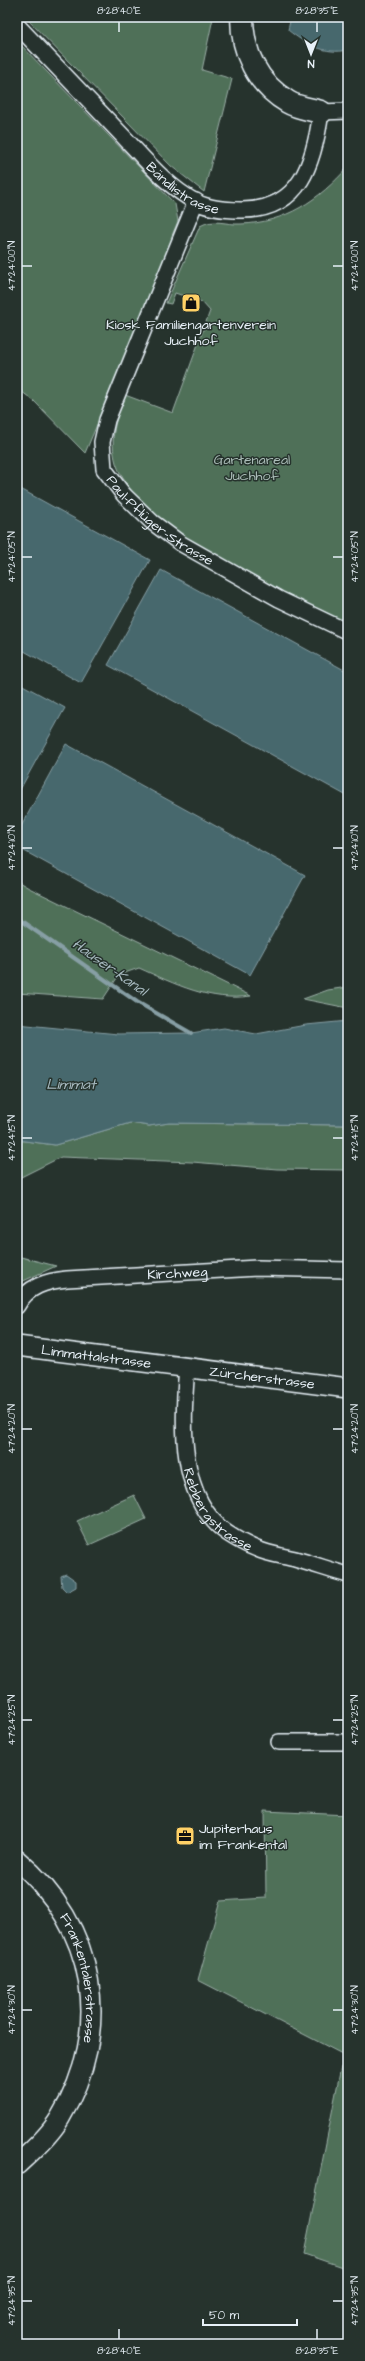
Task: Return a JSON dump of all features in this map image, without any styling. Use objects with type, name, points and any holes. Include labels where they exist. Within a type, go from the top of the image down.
[{"type":"highway","points":[[242,17],[244,44],[250,61],[264,82],[289,103],[321,112]]},
{"type":"highway","points":[[254,17],[256,36],[260,51],[268,66],[288,87],[302,95],[321,112]]},
{"type":"main road","name":"Limmattalstrasse","points":[[17,1346],[181,1367]]},
{"type":"main road","name":"Zürcherstrasse","points":[[181,1367],[348,1388]]},
{"type":"main road","name":"Frankentalerstrasse","points":[[17,1860],[49,1891],[71,1924],[86,1965],[91,2004],[88,2044],[76,2087],[60,2119],[17,2165]]},
{"type":"street","name":"Bändlistrasse","points":[[17,25],[173,187],[208,207],[249,210],[266,207],[282,200],[292,193],[306,171],[317,136],[321,112]]},
{"type":"street","points":[[321,112],[348,112]]},
{"type":"street","name":"Paul-Pflüger-Strasse","points":[[196,201],[107,420],[102,442],[104,469],[124,495],[152,522],[180,543],[279,599],[348,632]]},
{"type":"street","name":"Kirchweg","points":[[17,1306],[27,1292],[39,1285],[67,1279],[257,1268],[348,1270]]},
{"type":"street","name":"Rebbergstrasse","points":[[181,1367],[185,1400],[186,1446],[192,1478],[199,1499],[215,1522],[227,1533],[258,1550],[348,1574]]},
{"type":"street","points":[[279,1742],[348,1742]]},
{"type":"green space","points":[[25,17],[213,18],[202,70],[232,79],[204,192],[171,166]]},
{"type":"green space","points":[[17,41],[175,204],[178,221],[171,238],[175,240],[85,453],[34,401],[17,388]]},
{"type":"green space","name":"Gartenareal Juchhof","points":[[348,167],[348,623],[321,612],[253,579],[182,536],[152,512],[129,488],[116,463],[113,437],[116,420],[125,395],[173,413],[210,311],[202,302],[175,293],[171,304],[166,303],[200,226],[210,222],[236,224],[257,223],[287,214],[300,208],[325,190]]},
{"type":"green space","points":[[17,881],[251,996],[236,997],[207,994],[179,985],[139,968],[119,975],[103,999],[17,993]]},
{"type":"green space","points":[[348,987],[348,1008],[303,999],[328,990]]},
{"type":"green space","points":[[130,1123],[149,1126],[169,1123],[348,1125],[348,1170],[277,1169],[192,1162],[61,1157],[17,1179],[17,1140],[55,1145]]},
{"type":"green space","points":[[17,1256],[56,1266],[19,1283],[17,1286]]},
{"type":"green space","points":[[134,1495],[146,1519],[89,1545],[77,1521]]},
{"type":"green space","points":[[265,1811],[348,1815],[348,2057],[198,1980],[220,1901],[266,1898]]},
{"type":"green space","points":[[341,2067],[348,2071],[348,2269],[304,2254]]},
{"type":"water","points":[[291,17],[330,17],[348,21],[348,50],[323,50],[301,40],[288,30]]},
{"type":"water","points":[[17,487],[150,560],[81,683],[17,647]]},
{"type":"water","points":[[161,570],[348,672],[347,796],[108,665]]},
{"type":"water","points":[[17,682],[65,708],[17,795]]},
{"type":"water","points":[[66,744],[305,875],[250,975],[17,847],[17,834]]},
{"type":"water","name":"Limmat","points":[[348,1021],[348,1125],[169,1123],[149,1126],[130,1123],[55,1145],[17,1140],[17,1024],[118,1034],[191,1033],[224,1028],[256,1034],[306,1025]]},
{"type":"water","points":[[66,1574],[76,1581],[76,1587],[67,1592],[62,1587],[61,1576]]},
{"type":"waterway","name":"Hauser-Kanal","points":[[17,918],[137,1002],[191,1033]]},
{"type":"place","name":"Kiosk Familiengartenverein Juchhof","points":[[191,303]]},
{"type":"place","name":"Jupiterhaus im Frankental","points":[[185,1836]]}]
